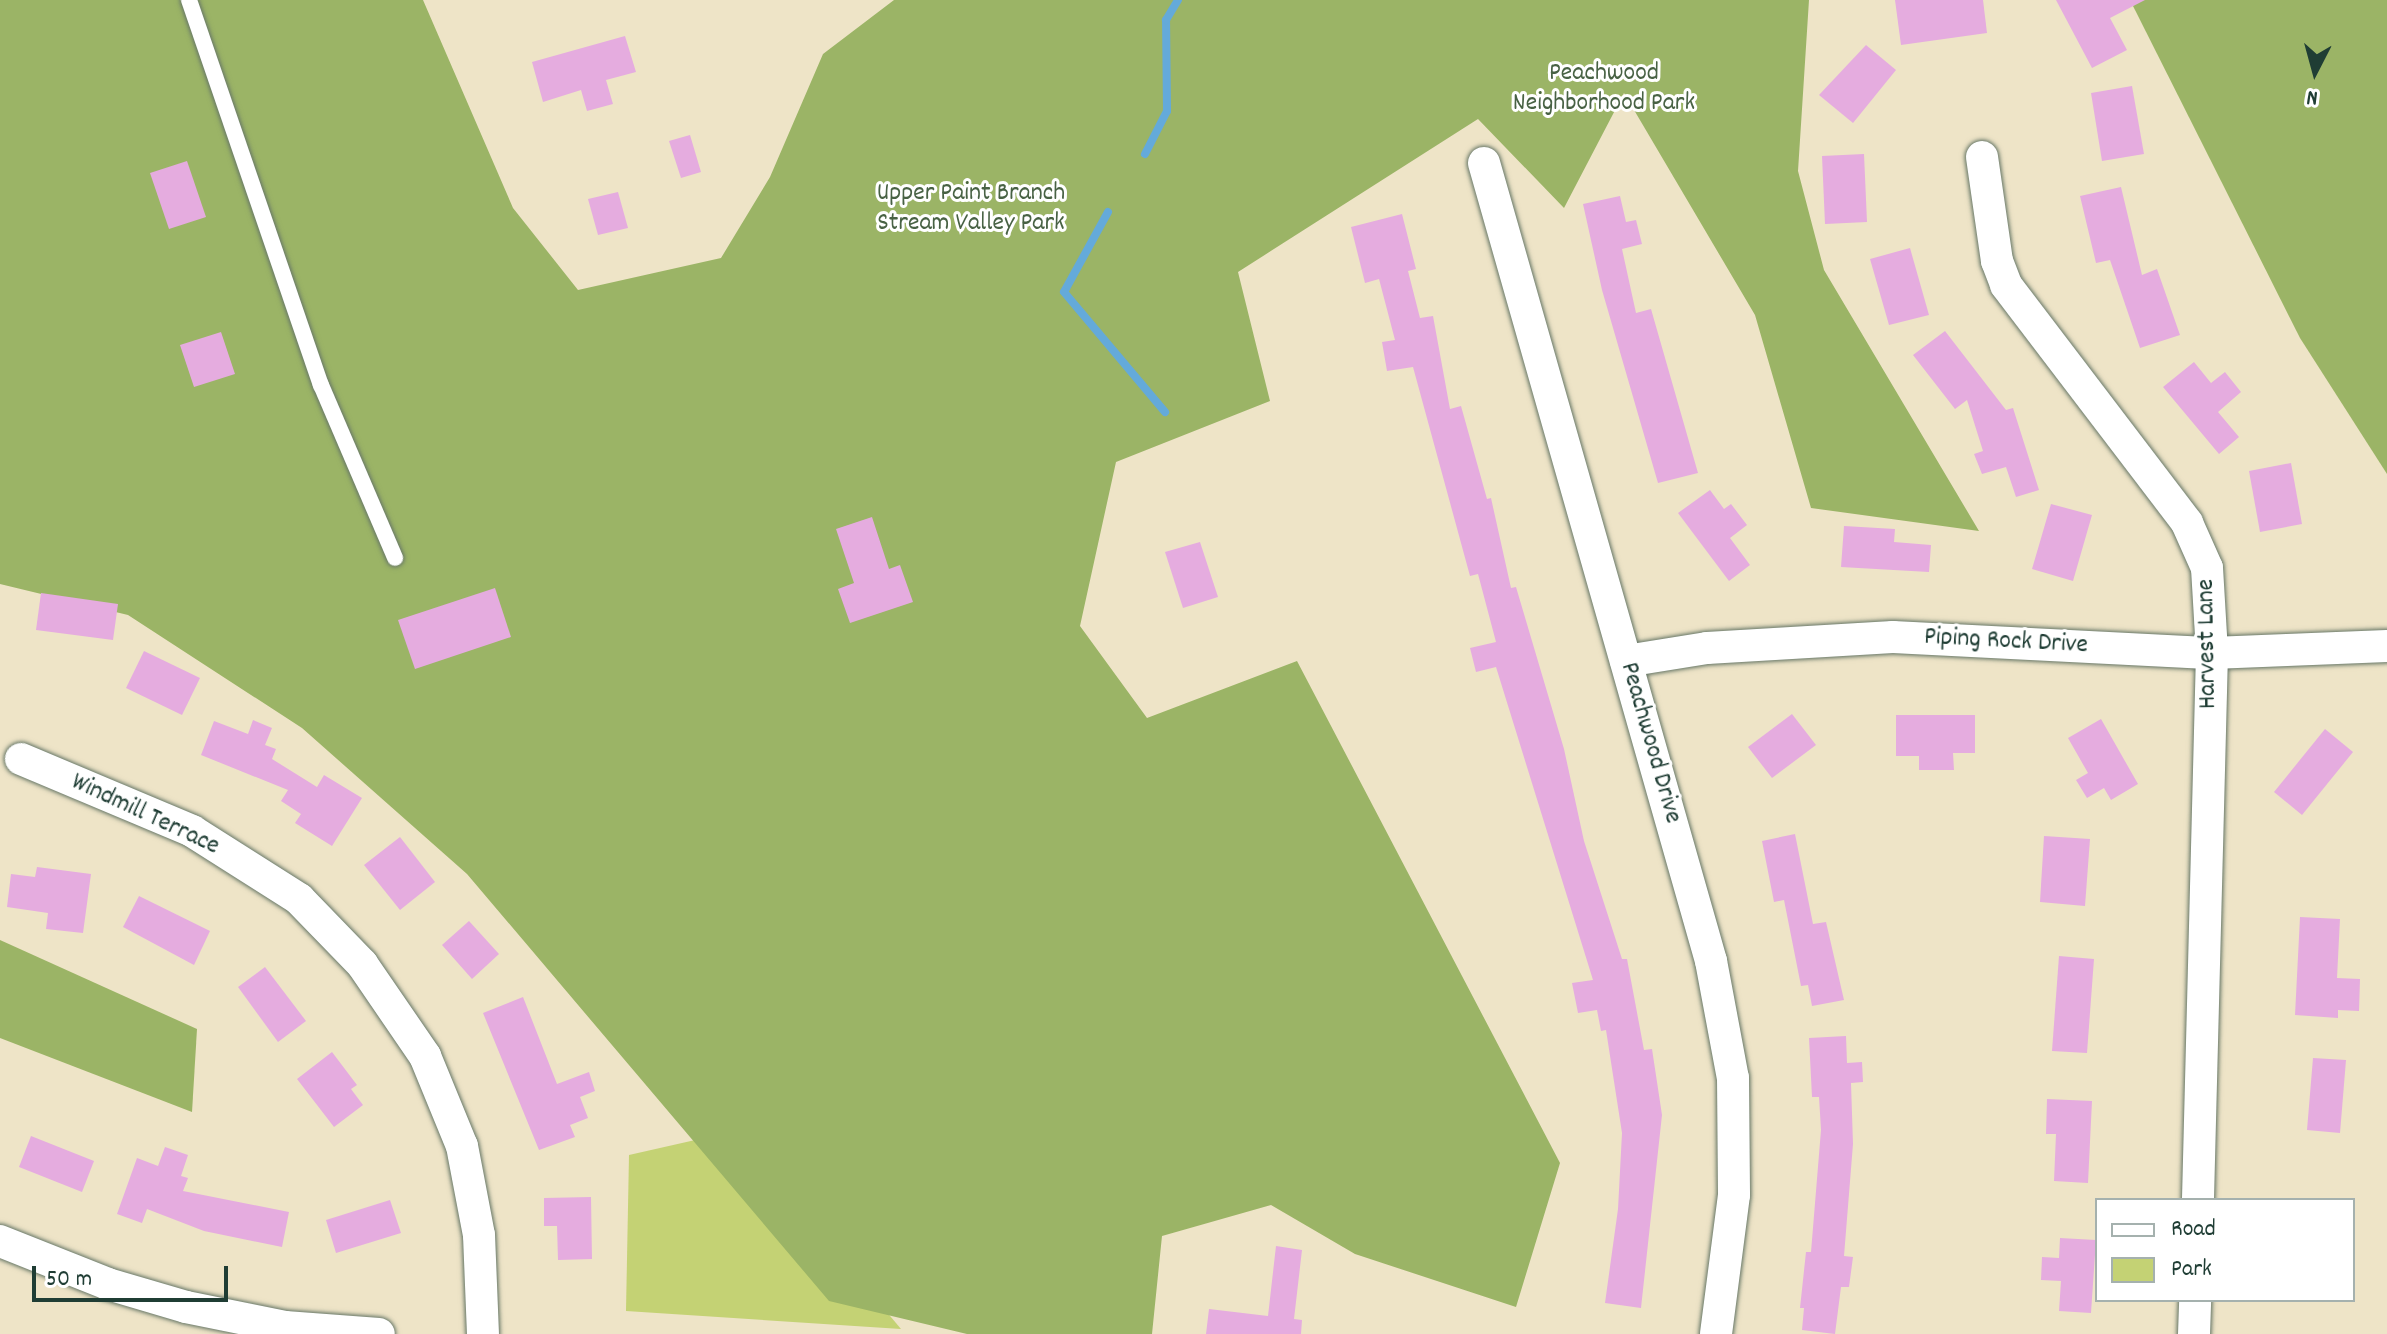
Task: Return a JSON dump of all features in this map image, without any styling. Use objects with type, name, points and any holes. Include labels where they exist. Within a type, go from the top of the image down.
[{"type":"street","name":"Harvest Lane","points":[[1982,157],[1997,261],[2006,285],[2199,547],[2211,596],[2198,1198]]},
{"type":"street","name":"Peachwood Drive","points":[[1484,163],[1711,961],[1733,1078],[1734,1195],[1716,1334]]},
{"type":"street","name":"Piping Rock Drive","points":[[1626,661],[1707,648],[1893,637],[2212,653],[2387,646]]},
{"type":"street","name":"Windmill Terrace","points":[[21,759],[192,831],[299,899],[362,964],[425,1056],[462,1146],[479,1235],[483,1334]]},
{"type":"street","points":[[0,1241],[108,1284],[186,1307],[285,1327],[379,1334]]},
{"type":"street","points":[[2194,1334],[2195,1302]]},
{"type":"lane","points":[[189,0],[321,385],[395,558]]},
{"type":"green space","points":[[0,0],[423,0],[513,208],[578,290],[721,258],[770,177],[823,54],[894,0],[1809,0],[1798,171],[1824,270],[1979,531],[1811,508],[1755,315],[1624,93],[1564,208],[1478,119],[1238,272],[1270,401],[1116,462],[1080,626],[1147,718],[1297,661],[1560,1163],[1516,1307],[1355,1254],[1271,1205],[1162,1236],[1152,1334],[967,1334],[829,1301],[467,874],[302,728],[128,615],[0,584]]},
{"type":"green space","points":[[2130,0],[2387,0],[2387,474],[2300,338]]},
{"type":"green space","points":[[0,940],[197,1029],[192,1112],[0,1038]]},
{"type":"green space","points":[[735,1131],[901,1329],[626,1311],[629,1155]]},
{"type":"building","points":[[1895,0],[1983,0],[1987,33],[1901,45]]},
{"type":"building","points":[[2056,0],[2145,0],[2110,18],[2127,50],[2092,68]]},
{"type":"building","points":[[625,36],[636,72],[606,80],[613,104],[587,111],[581,90],[543,102],[532,62]]},
{"type":"building","points":[[1866,45],[1896,70],[1853,123],[1819,95]]},
{"type":"building","points":[[2132,86],[2144,154],[2102,161],[2091,93]]},
{"type":"building","points":[[690,135],[701,172],[681,178],[669,141]]},
{"type":"building","points":[[1864,154],[1867,222],[1825,224],[1822,156]]},
{"type":"building","points":[[187,161],[206,217],[169,229],[150,173]]},
{"type":"building","points":[[2121,187],[2142,275],[2157,269],[2180,335],[2140,348],[2110,260],[2096,263],[2080,196]]},
{"type":"building","points":[[618,192],[628,228],[598,235],[588,199]]},
{"type":"building","points":[[1620,196],[1626,222],[1636,220],[1642,244],[1622,249],[1636,313],[1651,309],[1698,473],[1658,483],[1602,290],[1583,204]]},
{"type":"building","points":[[1402,214],[1416,269],[1408,271],[1420,318],[1433,316],[1450,409],[1461,406],[1487,499],[1491,498],[1511,588],[1516,587],[1564,749],[1584,841],[1622,959],[1627,959],[1644,1050],[1652,1049],[1662,1115],[1641,1308],[1605,1303],[1618,1209],[1622,1133],[1606,1030],[1601,1031],[1597,1010],[1578,1013],[1572,983],[1593,980],[1496,667],[1476,672],[1470,648],[1496,642],[1478,574],[1470,576],[1413,367],[1387,371],[1382,342],[1395,340],[1379,279],[1365,283],[1351,227]]},
{"type":"building","points":[[1910,248],[1929,315],[1889,325],[1870,259]]},
{"type":"building","points":[[1945,331],[2006,410],[2013,408],[2039,490],[2016,497],[2006,467],[1982,474],[1974,454],[1983,451],[1967,400],[1955,409],[1913,355]]},
{"type":"building","points":[[221,332],[235,374],[194,387],[180,345]]},
{"type":"building","points":[[2194,362],[2211,383],[2225,372],[2241,392],[2218,412],[2239,437],[2219,454],[2163,387]]},
{"type":"building","points":[[2291,463],[2302,524],[2260,532],[2249,471]]},
{"type":"building","points":[[1710,490],[1724,509],[1731,504],[1747,525],[1730,538],[1750,565],[1729,581],[1678,513]]},
{"type":"building","points":[[2051,504],[2092,515],[2073,581],[2032,569]]},
{"type":"building","points":[[872,517],[889,569],[900,565],[913,602],[850,623],[838,589],[854,583],[836,529]]},
{"type":"building","points":[[1844,526],[1895,529],[1894,542],[1931,545],[1929,572],[1841,567]]},
{"type":"building","points":[[1200,542],[1218,597],[1183,608],[1165,552]]},
{"type":"building","points":[[495,588],[511,637],[415,669],[398,620]]},
{"type":"building","points":[[41,593],[118,604],[113,640],[36,630]]},
{"type":"building","points":[[144,651],[200,678],[182,715],[126,688]]},
{"type":"building","points":[[1792,714],[1816,745],[1772,778],[1748,747]]},
{"type":"building","points":[[1896,715],[1975,715],[1975,753],[1953,753],[1954,770],[1919,770],[1919,756],[1896,756]]},
{"type":"building","points":[[2101,719],[2138,784],[2111,800],[2104,788],[2087,798],[2076,780],[2088,773],[2068,738]]},
{"type":"building","points":[[253,720],[272,728],[265,745],[276,749],[272,759],[317,787],[324,775],[362,798],[332,846],[295,823],[301,814],[281,801],[288,790],[201,755],[214,721],[248,734]]},
{"type":"building","points":[[2325,729],[2353,752],[2302,815],[2274,792]]},
{"type":"building","points":[[1795,834],[1813,924],[1826,922],[1844,1000],[1812,1006],[1808,985],[1801,986],[1784,900],[1774,902],[1762,841]]},
{"type":"building","points":[[2044,836],[2090,839],[2085,906],[2040,902]]},
{"type":"building","points":[[400,837],[435,882],[400,910],[364,865]]},
{"type":"building","points":[[37,867],[91,874],[83,933],[46,929],[48,913],[7,907],[11,874],[35,877]]},
{"type":"building","points":[[139,896],[210,931],[194,965],[123,927]]},
{"type":"building","points":[[2300,917],[2340,919],[2337,978],[2360,979],[2359,1011],[2338,1010],[2338,1018],[2295,1015]]},
{"type":"building","points":[[469,921],[499,954],[472,979],[442,945]]},
{"type":"building","points":[[2059,956],[2094,959],[2087,1053],[2052,1051]]},
{"type":"building","points":[[265,967],[306,1021],[278,1042],[238,987]]},
{"type":"building","points":[[523,997],[557,1084],[589,1072],[595,1091],[580,1097],[588,1118],[570,1125],[575,1137],[539,1150],[483,1013]]},
{"type":"building","points":[[1846,1036],[1847,1063],[1862,1062],[1863,1082],[1851,1083],[1853,1144],[1844,1256],[1853,1257],[1849,1287],[1841,1287],[1835,1334],[1802,1330],[1804,1308],[1800,1308],[1806,1252],[1811,1252],[1821,1130],[1819,1097],[1812,1097],[1809,1038]]},
{"type":"building","points":[[332,1052],[357,1085],[351,1089],[363,1105],[334,1127],[297,1079]]},
{"type":"building","points":[[2313,1058],[2346,1060],[2340,1133],[2307,1130]]},
{"type":"building","points":[[2047,1099],[2092,1101],[2088,1183],[2054,1181],[2056,1134],[2046,1134]]},
{"type":"building","points":[[31,1136],[94,1161],[82,1192],[19,1167]]},
{"type":"building","points":[[165,1147],[188,1155],[181,1176],[188,1178],[183,1191],[289,1212],[282,1247],[204,1231],[147,1209],[142,1223],[117,1214],[137,1158],[158,1166]]},
{"type":"building","points":[[591,1197],[592,1259],[558,1260],[557,1226],[544,1226],[544,1198]]},
{"type":"building","points":[[390,1200],[401,1233],[336,1253],[326,1220]]},
{"type":"building","points":[[2060,1238],[2095,1240],[2091,1313],[2059,1311],[2061,1281],[2041,1280],[2042,1257],[2059,1258]]},
{"type":"building","points":[[1276,1246],[1302,1250],[1294,1319],[1302,1320],[1301,1334],[1206,1334],[1209,1309],[1268,1316]]},
{"type":"waterway","points":[[1145,154],[1167,111],[1166,20],[1178,0]]},
{"type":"waterway","points":[[1108,212],[1064,292],[1165,412]]},
{"type":"park label","name":"Peachwood Neighborhood Park","points":[[1604,89]]},
{"type":"park label","name":"Upper Paint Branch Stream Valley Park","points":[[971,209]]}]
